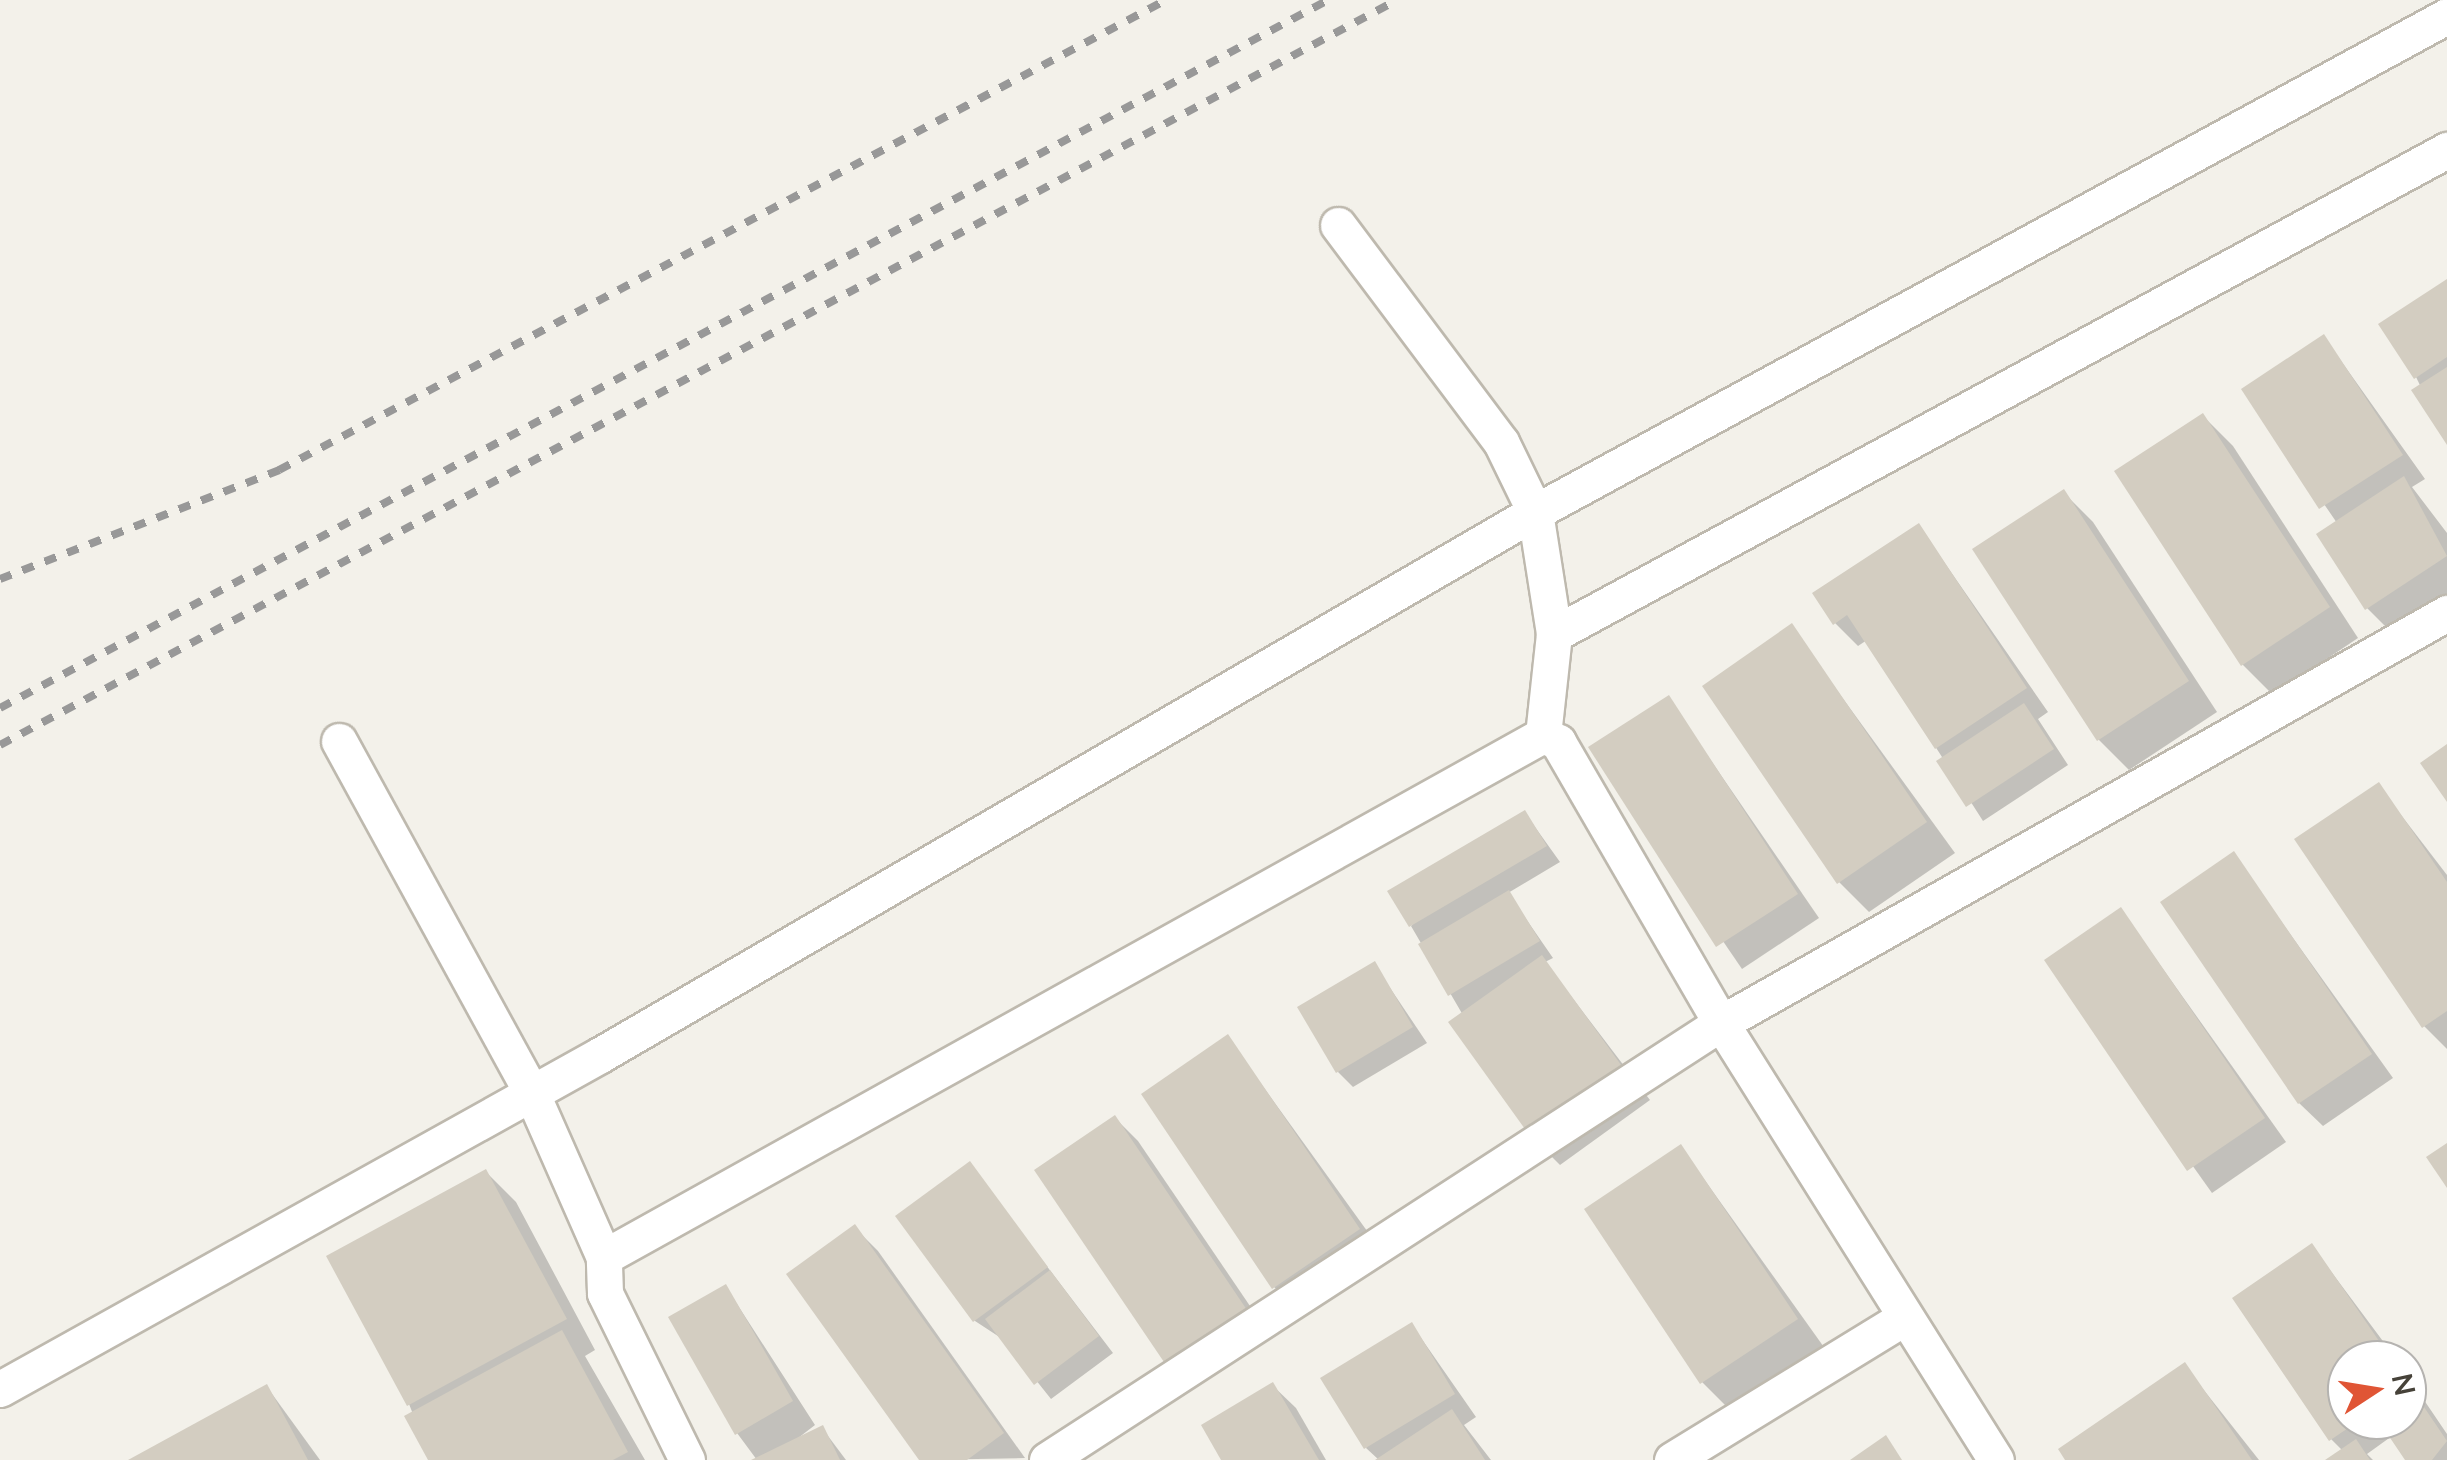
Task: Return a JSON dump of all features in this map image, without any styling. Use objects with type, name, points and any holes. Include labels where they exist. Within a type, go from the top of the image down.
[{"type":"street","points":[[0,1389],[532,1094],[1536,512],[2447,16]]},
{"type":"street","points":[[1554,634],[2447,150]]},
{"type":"street","points":[[1338,225],[1501,442],[1536,512],[1554,634],[1543,735]]},
{"type":"street","points":[[1047,1460],[1721,1023],[2447,613]]},
{"type":"street","points":[[1543,735],[1558,742],[1721,1023],[1902,1319],[1996,1460]]},
{"type":"street","points":[[604,1257],[1543,735]]},
{"type":"street","points":[[339,741],[532,1094],[604,1257],[605,1293],[687,1460]]},
{"type":"street","points":[[1672,1460],[1902,1319]]},
{"type":"building","points":[[2447,279],[2447,357],[2414,379],[2378,324]]},
{"type":"building","points":[[2324,334],[2403,455],[2319,509],[2241,389]]},
{"type":"building","points":[[2447,367],[2447,445],[2411,390]]},
{"type":"building","points":[[2203,413],[2330,607],[2241,666],[2114,471]]},
{"type":"building","points":[[2404,476],[2447,556],[2365,610],[2316,534]]},
{"type":"building","points":[[2064,489],[2189,681],[2097,741],[1972,549]]},
{"type":"building","points":[[1919,523],[2027,688],[1935,749],[1847,615],[1833,625],[1812,593]]},
{"type":"building","points":[[1792,623],[1927,822],[1837,884],[1702,686]]},
{"type":"building","points":[[1669,695],[1798,894],[1716,947],[1588,747]]},
{"type":"building","points":[[2024,703],[2054,749],[1966,807],[1936,761]]},
{"type":"building","points":[[2447,744],[2447,802],[2420,763]]},
{"type":"building","points":[[2379,782],[2447,882],[2447,1011],[2422,1028],[2294,839]]},
{"type":"building","points":[[1525,810],[1547,846],[1409,927],[1387,891]]},
{"type":"building","points":[[2234,851],[2372,1054],[2298,1104],[2160,902]]},
{"type":"building","points":[[1509,890],[1540,941],[1448,996],[1418,944]]},
{"type":"building","points":[[2121,907],[2265,1118],[2187,1171],[2044,960]]},
{"type":"building","points":[[1542,955],[1629,1076],[1535,1143],[1448,1022]]},
{"type":"building","points":[[1375,961],[1413,1027],[1336,1073],[1297,1007]]},
{"type":"building","points":[[1228,1034],[1360,1229],[1272,1289],[1141,1094]]},
{"type":"building","points":[[1115,1115],[1247,1310],[1166,1365],[1034,1170]]},
{"type":"building","points":[[2447,1143],[2447,1188],[2426,1157]]},
{"type":"building","points":[[1681,1144],[1798,1319],[1700,1384],[1584,1209]]},
{"type":"building","points":[[970,1161],[1048,1267],[973,1322],[895,1216]]},
{"type":"building","points":[[486,1169],[567,1319],[407,1406],[326,1256]]},
{"type":"building","points":[[855,1224],[1004,1433],[967,1460],[919,1460],[786,1274]]},
{"type":"building","points":[[2312,1243],[2378,1340],[2327,1340],[2327,1438],[2232,1298]]},
{"type":"building","points":[[1050,1270],[1099,1336],[1034,1385],[985,1319]]},
{"type":"building","points":[[726,1284],[793,1401],[735,1435],[668,1317]]},
{"type":"building","points":[[1412,1322],[1455,1394],[1364,1449],[1320,1378]]},
{"type":"building","points":[[562,1330],[628,1452],[613,1460],[428,1460],[404,1416]]},
{"type":"building","points":[[2185,1362],[2252,1460],[2065,1460],[2058,1449]]},
{"type":"building","points":[[1273,1382],[1319,1460],[1221,1460],[1201,1425]]},
{"type":"building","points":[[267,1384],[308,1460],[128,1460]]},
{"type":"building","points":[[1452,1409],[1485,1460],[1375,1460]]},
{"type":"building","points":[[2427,1412],[2447,1441],[2432,1460],[2405,1460],[2392,1440],[2427,1440]]},
{"type":"building","points":[[823,1425],[840,1460],[751,1460]]},
{"type":"building","points":[[1886,1435],[1902,1460],[1850,1460]]},
{"type":"building","points":[[2357,1440],[2370,1460],[2325,1460]]},
{"type":"railway","points":[[0,579],[279,470],[1166,0]]},
{"type":"railway","points":[[0,708],[1328,0]]},
{"type":"railway","points":[[0,745],[1397,0]]}]
